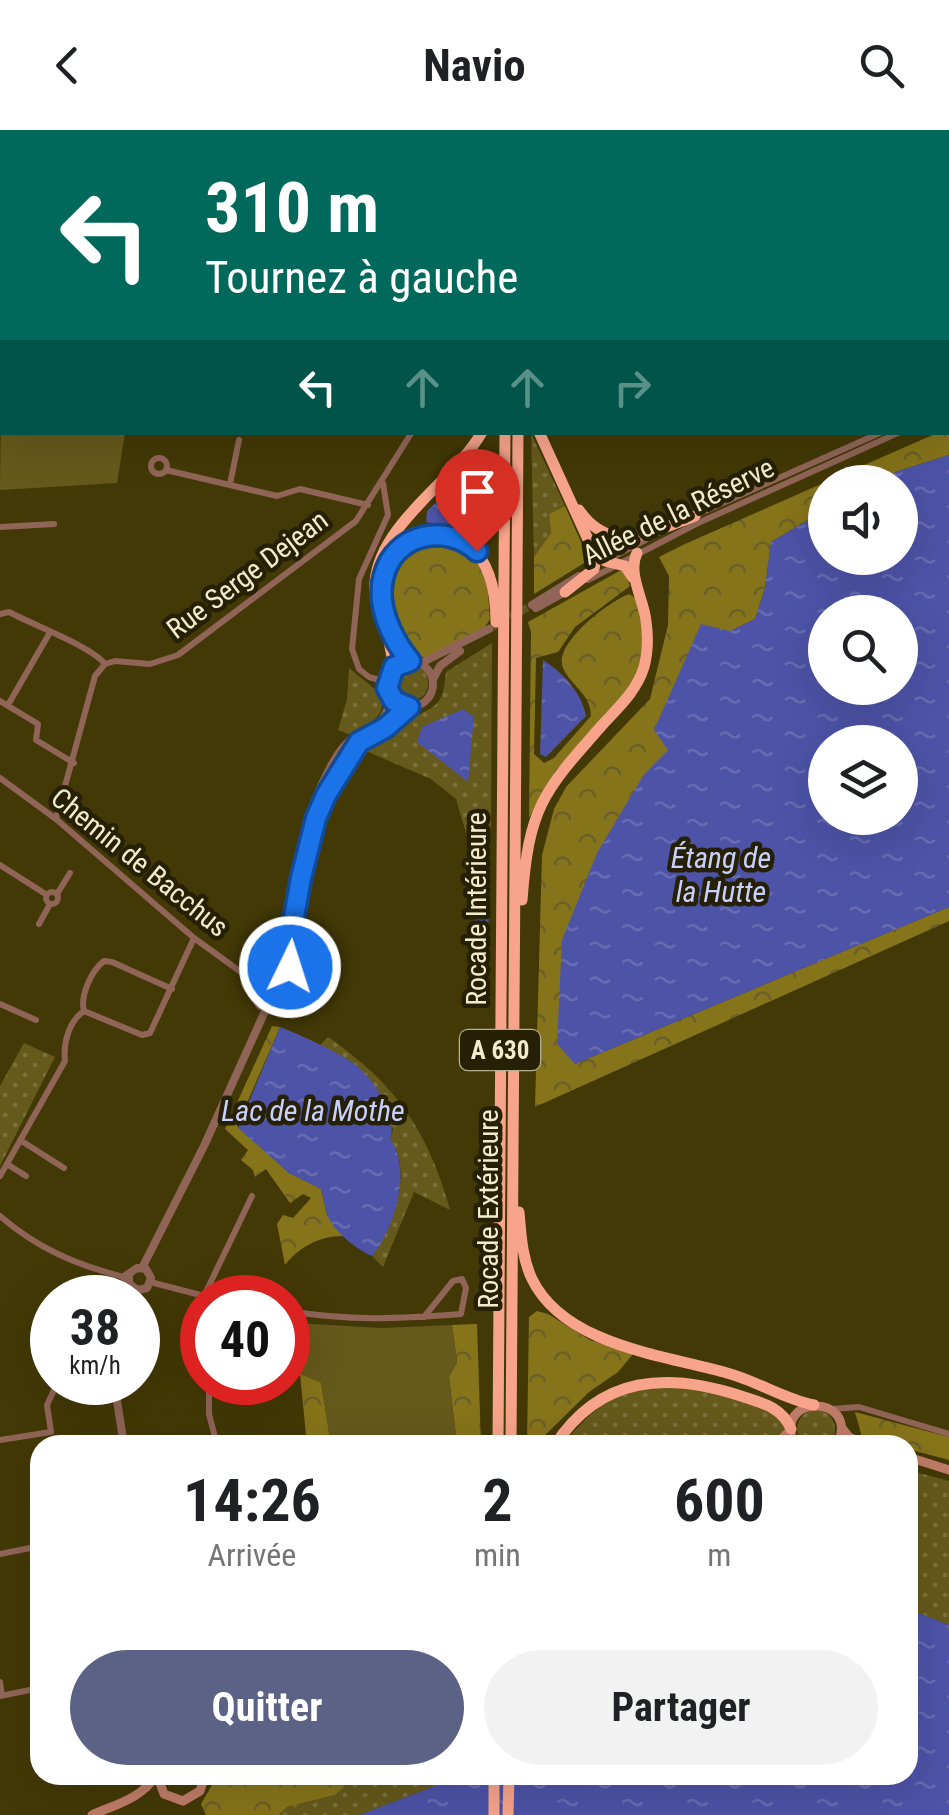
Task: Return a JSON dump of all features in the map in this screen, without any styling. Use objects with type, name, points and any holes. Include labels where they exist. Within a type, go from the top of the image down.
[{"type":"highway","points":[[394,667],[375,595],[378,562],[391,537],[471,452],[480,435]]},
{"type":"highway","name":"Rocade Intérieure","points":[[498,1435],[505,435]]},
{"type":"highway","name":"Rocade Extérieure","points":[[511,1435],[518,435]]},
{"type":"highway","points":[[540,435],[600,564]]},
{"type":"highway","points":[[560,482],[586,521],[612,536],[641,535],[695,516]]},
{"type":"highway","points":[[415,662],[400,647],[386,614],[382,602],[383,576],[401,548],[432,534],[464,541],[486,564],[495,592],[496,640],[504,654]]},
{"type":"highway","points":[[514,1019],[530,829],[553,782],[638,683],[644,668],[648,640],[633,565],[637,554]]},
{"type":"highway","points":[[565,592],[600,564],[619,563],[638,586]]},
{"type":"highway","points":[[513,1136],[524,1258],[540,1294],[556,1312],[592,1335],[749,1378],[814,1405]]},
{"type":"highway","points":[[563,1435],[576,1418],[605,1398],[659,1380],[704,1384],[750,1398],[782,1412],[791,1429]]},
{"type":"highway","points":[[494,1785],[494,1815]]},
{"type":"highway","points":[[508,1815],[509,1785]]},
{"type":"main road","points":[[785,1435],[798,1413],[814,1405],[831,1409],[848,1435]]},
{"type":"main road","points":[[839,1435],[841,1426]]},
{"type":"main road","points":[[791,1429],[792,1435]]},
{"type":"main road","points":[[918,1461],[949,1470]]},
{"type":"main road","points":[[92,1815],[133,1798],[149,1785]]},
{"type":"main road","points":[[160,1785],[164,1794]]},
{"type":"main road","points":[[133,1798],[164,1794],[176,1800],[190,1799],[203,1785]]},
{"type":"street","points":[[0,284],[0,302]]},
{"type":"street","name":"Rue Serge Dejean","points":[[105,664],[150,664],[178,655],[356,521],[410,435]]},
{"type":"street","name":"Allée de la Réserve","points":[[875,435],[695,516],[600,564],[532,608],[698,522],[893,435]]},
{"type":"street","points":[[230,484],[239,440]]},
{"type":"street","points":[[166,470],[277,496],[300,489],[368,505]]},
{"type":"street","points":[[383,482],[388,514],[358,580],[352,648],[354,661],[364,674],[387,682]]},
{"type":"street","points":[[0,527],[54,524]]},
{"type":"street","points":[[0,614],[9,612],[92,650],[105,664],[95,676],[56,819]]},
{"type":"street","points":[[270,963],[290,967],[297,974],[300,987],[296,1002],[282,1011],[266,1010],[256,1000],[252,980],[281,950],[301,844],[318,790],[347,742],[376,727],[384,718],[391,697],[387,682],[394,667],[490,631],[446,660],[432,680],[432,691],[426,701],[409,707],[385,728],[359,742],[326,795],[301,878],[288,951],[290,967]]},
{"type":"street","points":[[50,634],[4,703],[38,724],[36,740],[74,763]]},
{"type":"street","points":[[415,662],[432,680]]},
{"type":"street","points":[[391,697],[409,707]]},
{"type":"street","name":"Chemin de Bacchus","points":[[0,778],[56,819],[194,938],[252,980]]},
{"type":"street","points":[[0,865],[47,895],[50,904]]},
{"type":"street","points":[[38,924],[50,904],[58,901],[57,894],[70,872]]},
{"type":"street","points":[[47,895],[57,894]]},
{"type":"street","points":[[84,1011],[146,1035],[154,1029],[194,938]]},
{"type":"street","points":[[84,1011],[82,998],[104,962],[172,989]]},
{"type":"street","points":[[0,1004],[36,1020]]},
{"type":"street","points":[[149,1275],[266,1010]]},
{"type":"street","points":[[0,1176],[65,1060],[63,1046],[76,1016],[84,1011]]},
{"type":"street","points":[[20,1140],[64,1168]]},
{"type":"street","points":[[7,1164],[26,1176]]},
{"type":"street","points":[[218,1275],[252,1196]]},
{"type":"street","points":[[0,1216],[25,1238],[103,1275]]},
{"type":"street","points":[[310,1314],[362,1320],[424,1317],[463,1312],[466,1288],[462,1279],[453,1281],[424,1317]]},
{"type":"street","points":[[32,1435],[51,1432],[47,1405]]},
{"type":"street","points":[[118,1405],[122,1435]]},
{"type":"street","points":[[208,1405],[214,1435]]},
{"type":"street","points":[[841,1426],[852,1408]]},
{"type":"street","points":[[831,1409],[852,1408],[949,1434]]},
{"type":"street","points":[[0,1440],[30,1435]]},
{"type":"street","points":[[0,1554],[30,1548]]},
{"type":"street","points":[[0,1682],[1,1695],[30,1690]]},
{"type":"shaded area","points":[[1,435],[125,435],[117,483],[0,490]]},
{"type":"shaded area","points":[[531,435],[565,506],[549,514],[551,533],[534,557]]},
{"type":"shaded area","points":[[492,643],[491,833],[466,833],[456,799],[431,779],[366,751],[433,706],[441,698],[446,672]]},
{"type":"shaded area","points":[[410,665],[423,670],[428,683],[423,696],[410,701],[397,696],[392,683],[397,670]]},
{"type":"shaded area","points":[[349,668],[382,695],[383,703],[374,720],[351,735],[338,730],[347,699]]},
{"type":"shaded area","points":[[276,969],[289,974],[294,987],[289,1000],[276,1005],[263,1000],[258,987],[263,974]]},
{"type":"shaded area","points":[[328,1037],[373,1073],[406,1112],[431,1156],[450,1210],[414,1192],[383,1267],[372,1256],[398,1199],[400,1167],[390,1139],[393,1130],[366,1079],[319,1046]]},
{"type":"shaded area","points":[[24,1043],[55,1057],[0,1166],[0,1086]]},
{"type":"shaded area","points":[[310,1324],[381,1328],[452,1325],[457,1362],[449,1378],[456,1435],[329,1435],[321,1383],[310,1378]]},
{"type":"shaded area","points":[[673,1383],[765,1407],[786,1424],[780,1435],[572,1435],[599,1408],[637,1391]]},
{"type":"shaded area","points":[[809,1411],[823,1411],[834,1422],[834,1435],[798,1435],[798,1422]]},
{"type":"shaded area","points":[[918,1473],[949,1481],[949,1625],[918,1613]]},
{"type":"shaded area","points":[[346,1785],[438,1785],[359,1815],[279,1815],[287,1807],[335,1795]]},
{"type":"green space","points":[[932,435],[949,435],[949,455],[917,465],[865,465]]},
{"type":"green space","points":[[808,490],[808,520],[771,542],[765,588],[755,619],[730,631],[669,750],[643,776],[575,1064],[949,907],[949,921],[535,1107],[542,855],[554,809],[566,787],[650,699],[668,625],[669,576],[659,557]]},
{"type":"green space","points":[[565,506],[589,560],[534,594],[534,557],[551,533],[549,514]]},
{"type":"green space","points":[[440,539],[455,543],[476,558],[488,591],[490,619],[485,627],[455,646],[423,657],[411,652],[400,640],[392,622],[389,580],[397,562],[414,547]]},
{"type":"green space","points":[[623,569],[630,586],[575,627],[558,652],[536,658],[534,754],[544,763],[554,758],[591,716],[588,702],[563,668],[562,658],[585,624],[629,594],[637,599],[644,641],[636,679],[544,789],[529,818],[528,622]]},
{"type":"green space","points":[[272,1026],[280,1027],[237,1126],[289,1173],[321,1189],[327,1215],[346,1236],[312,1243],[285,1265],[277,1224],[283,1215],[293,1218],[311,1198],[303,1194],[290,1203],[266,1169],[255,1177],[241,1160],[248,1150],[225,1129]]},
{"type":"green space","points":[[537,1311],[548,1314],[590,1340],[633,1354],[618,1372],[589,1392],[545,1435],[527,1435],[529,1317]]},
{"type":"green space","points":[[477,1324],[481,1435],[456,1435],[449,1377],[457,1362],[452,1325]]},
{"type":"green space","points":[[310,1378],[321,1382],[329,1435],[306,1435],[303,1405],[310,1405]]},
{"type":"green space","points":[[855,1412],[949,1437],[949,1460],[918,1452],[918,1435],[861,1435]]},
{"type":"green space","points":[[212,1785],[346,1785],[335,1795],[287,1807],[279,1815],[206,1815],[201,1804]]},
{"type":"water","name":"Étang de la Hutte","points":[[949,455],[949,907],[575,1064],[557,1044],[562,940],[597,853],[643,776],[668,750],[654,730],[701,624],[730,631],[755,619],[765,588],[771,542],[808,520],[808,575],[918,575],[917,465]]},
{"type":"water","points":[[477,464],[488,471],[487,538],[481,541],[455,528],[426,522],[427,511]]},
{"type":"water","points":[[543,660],[570,684],[586,716],[546,757],[540,754]]},
{"type":"water","points":[[463,709],[474,717],[468,782],[417,742],[422,727]]},
{"type":"water","points":[[485,848],[489,854],[488,982],[479,988],[473,851]]},
{"type":"water","name":"Lac de la Mothe","points":[[280,1027],[353,1063],[376,1087],[388,1108],[400,1183],[387,1231],[372,1256],[334,1227],[321,1189],[289,1173],[238,1128]]},
{"type":"water","points":[[918,1613],[949,1625],[949,1815],[359,1815],[438,1785],[918,1785]]},
{"type":"tunnel","points":[[489,629],[532,605]]},
{"type":"route","points":[[290,967],[288,951],[301,878],[326,795],[359,742],[385,728],[409,707],[394,701],[387,688],[394,667],[410,661],[395,638],[382,602],[383,576],[388,564],[401,548],[432,534],[454,536],[477,551]]}]
